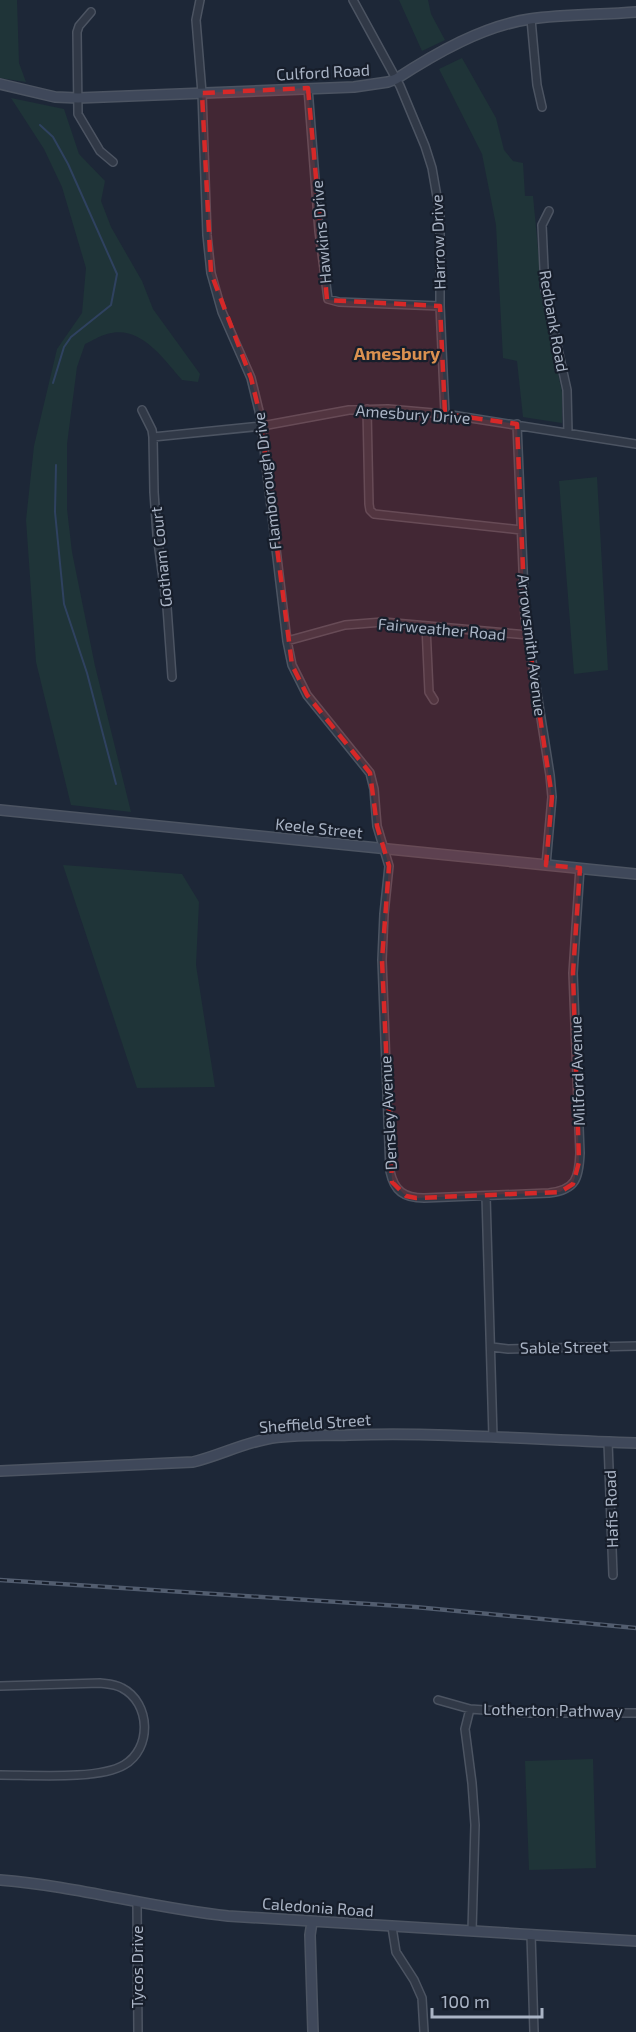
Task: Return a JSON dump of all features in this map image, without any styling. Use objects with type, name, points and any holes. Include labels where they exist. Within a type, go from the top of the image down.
[{"type":"street","name":"Flamborough Drive","points":[[200,0],[196,20],[211,273],[222,312],[251,378],[262,426],[268,491],[292,665],[307,695],[370,773],[377,826],[383,849]]},
{"type":"street","name":"Harrow Drive","points":[[353,0],[396,79],[432,168],[440,214],[440,306],[445,414]]},
{"type":"street","points":[[91,12],[79,26],[77,32],[78,114],[100,151],[113,162]]},
{"type":"street","name":"Culford Road","points":[[0,84],[55,97],[78,98],[354,87],[396,79],[477,34],[531,19],[636,12]]},
{"type":"street","points":[[531,19],[537,86],[542,107]]},
{"type":"street","name":"Hawkins Drive","points":[[308,88],[328,299],[339,302],[440,306]]},
{"type":"street","name":"Redbank Road","points":[[549,211],[542,225],[545,290],[567,390],[568,433]]},
{"type":"street","points":[[367,409],[369,504],[374,514],[521,530]]},
{"type":"street","name":"Amesbury Drive","points":[[153,437],[262,426],[349,410],[367,409],[445,414],[636,444]]},
{"type":"street","points":[[142,410],[153,437]]},
{"type":"street","name":"Arrowsmith Avenue","points":[[517,424],[523,587],[552,797],[546,865]]},
{"type":"street","name":"Gotham Court","points":[[153,437],[157,535],[167,607],[172,677]]},
{"type":"street","name":"Fairweather Road","points":[[287,641],[345,625],[382,622],[528,635]]},
{"type":"street","points":[[426,626],[429,692],[434,700]]},
{"type":"street","name":"Keele Street","points":[[0,810],[636,873]]},
{"type":"street","name":"Densley Avenue","points":[[383,849],[389,866],[382,960],[392,1182],[395,1188],[406,1196],[416,1198],[486,1197]]},
{"type":"street","name":"Milford Avenue","points":[[486,1197],[560,1192],[573,1184],[579,1169],[573,973],[580,868]]},
{"type":"street","points":[[486,1197],[493,1437]]},
{"type":"street","name":"Sable Street","points":[[492,1347],[508,1349],[636,1346]]},
{"type":"street","name":"Sheffield Street","points":[[0,1472],[193,1462],[246,1444],[285,1437],[384,1434],[636,1443]]},
{"type":"street","name":"Hafis Road","points":[[608,1442],[613,1575]]},
{"type":"street","points":[[0,1686],[100,1683],[115,1685],[134,1697],[143,1715],[144,1725],[143,1740],[136,1754],[118,1768],[87,1774],[0,1776]]},
{"type":"street","name":"Lotherton Pathway","points":[[438,1700],[470,1709],[568,1714],[636,1713]]},
{"type":"street","name":"Lotherton Pathway","points":[[470,1709],[465,1729],[475,1825],[476,1854],[472,1931]]},
{"type":"street","name":"Caledonia Road","points":[[0,1880],[65,1887],[137,1902],[220,1915],[636,1941]]},
{"type":"street","name":"Tycos Drive","points":[[137,1902],[138,2032]]},
{"type":"street","points":[[312,1922],[310,1935],[313,2032]]},
{"type":"street","points":[[392,1927],[396,1952],[414,1980],[422,1998],[424,2032]]},
{"type":"street","points":[[531,1934],[534,2032]]},
{"type":"highlighted area","points":[[308,88],[327,300],[440,306],[445,414],[517,424],[525,617],[552,797],[546,865],[580,868],[573,973],[579,1162],[573,1184],[560,1192],[416,1198],[406,1196],[392,1182],[382,960],[389,866],[377,826],[370,773],[307,695],[292,665],[260,415],[251,378],[211,273],[202,93]]},
{"type":"green space","points":[[0,0],[17,0],[19,63],[26,82],[0,78]]},
{"type":"green space","points":[[399,0],[428,0],[431,14],[445,40],[422,51]]},
{"type":"green space","points":[[462,58],[496,118],[504,150],[513,161],[523,163],[525,196],[533,196],[539,286],[562,392],[562,423],[523,417],[517,361],[503,358],[496,225],[482,154],[439,69]]},
{"type":"green space","points":[[11,98],[64,109],[79,154],[105,181],[101,201],[111,227],[142,281],[153,309],[200,374],[198,382],[182,380],[150,345],[140,338],[119,332],[104,335],[85,344],[77,367],[67,444],[67,509],[72,552],[95,666],[131,812],[71,805],[36,662],[26,520],[34,446],[57,349],[82,313],[86,268],[62,187],[44,149]]},
{"type":"green space","points":[[597,477],[608,670],[574,674],[559,481]]},
{"type":"green space","points":[[63,865],[182,874],[199,902],[196,965],[215,1087],[137,1088]]},
{"type":"green space","points":[[593,1759],[596,1868],[529,1870],[525,1761]]},
{"type":"waterway","points":[[40,125],[53,137],[68,164],[117,274],[111,305],[71,337],[64,347],[53,383]]},
{"type":"waterway","points":[[56,465],[55,512],[64,604],[87,673],[116,784]]},
{"type":"railway","points":[[0,1580],[415,1607],[636,1628]]},
{"type":"district","name":"Amesbury","points":[[397,354]]}]
